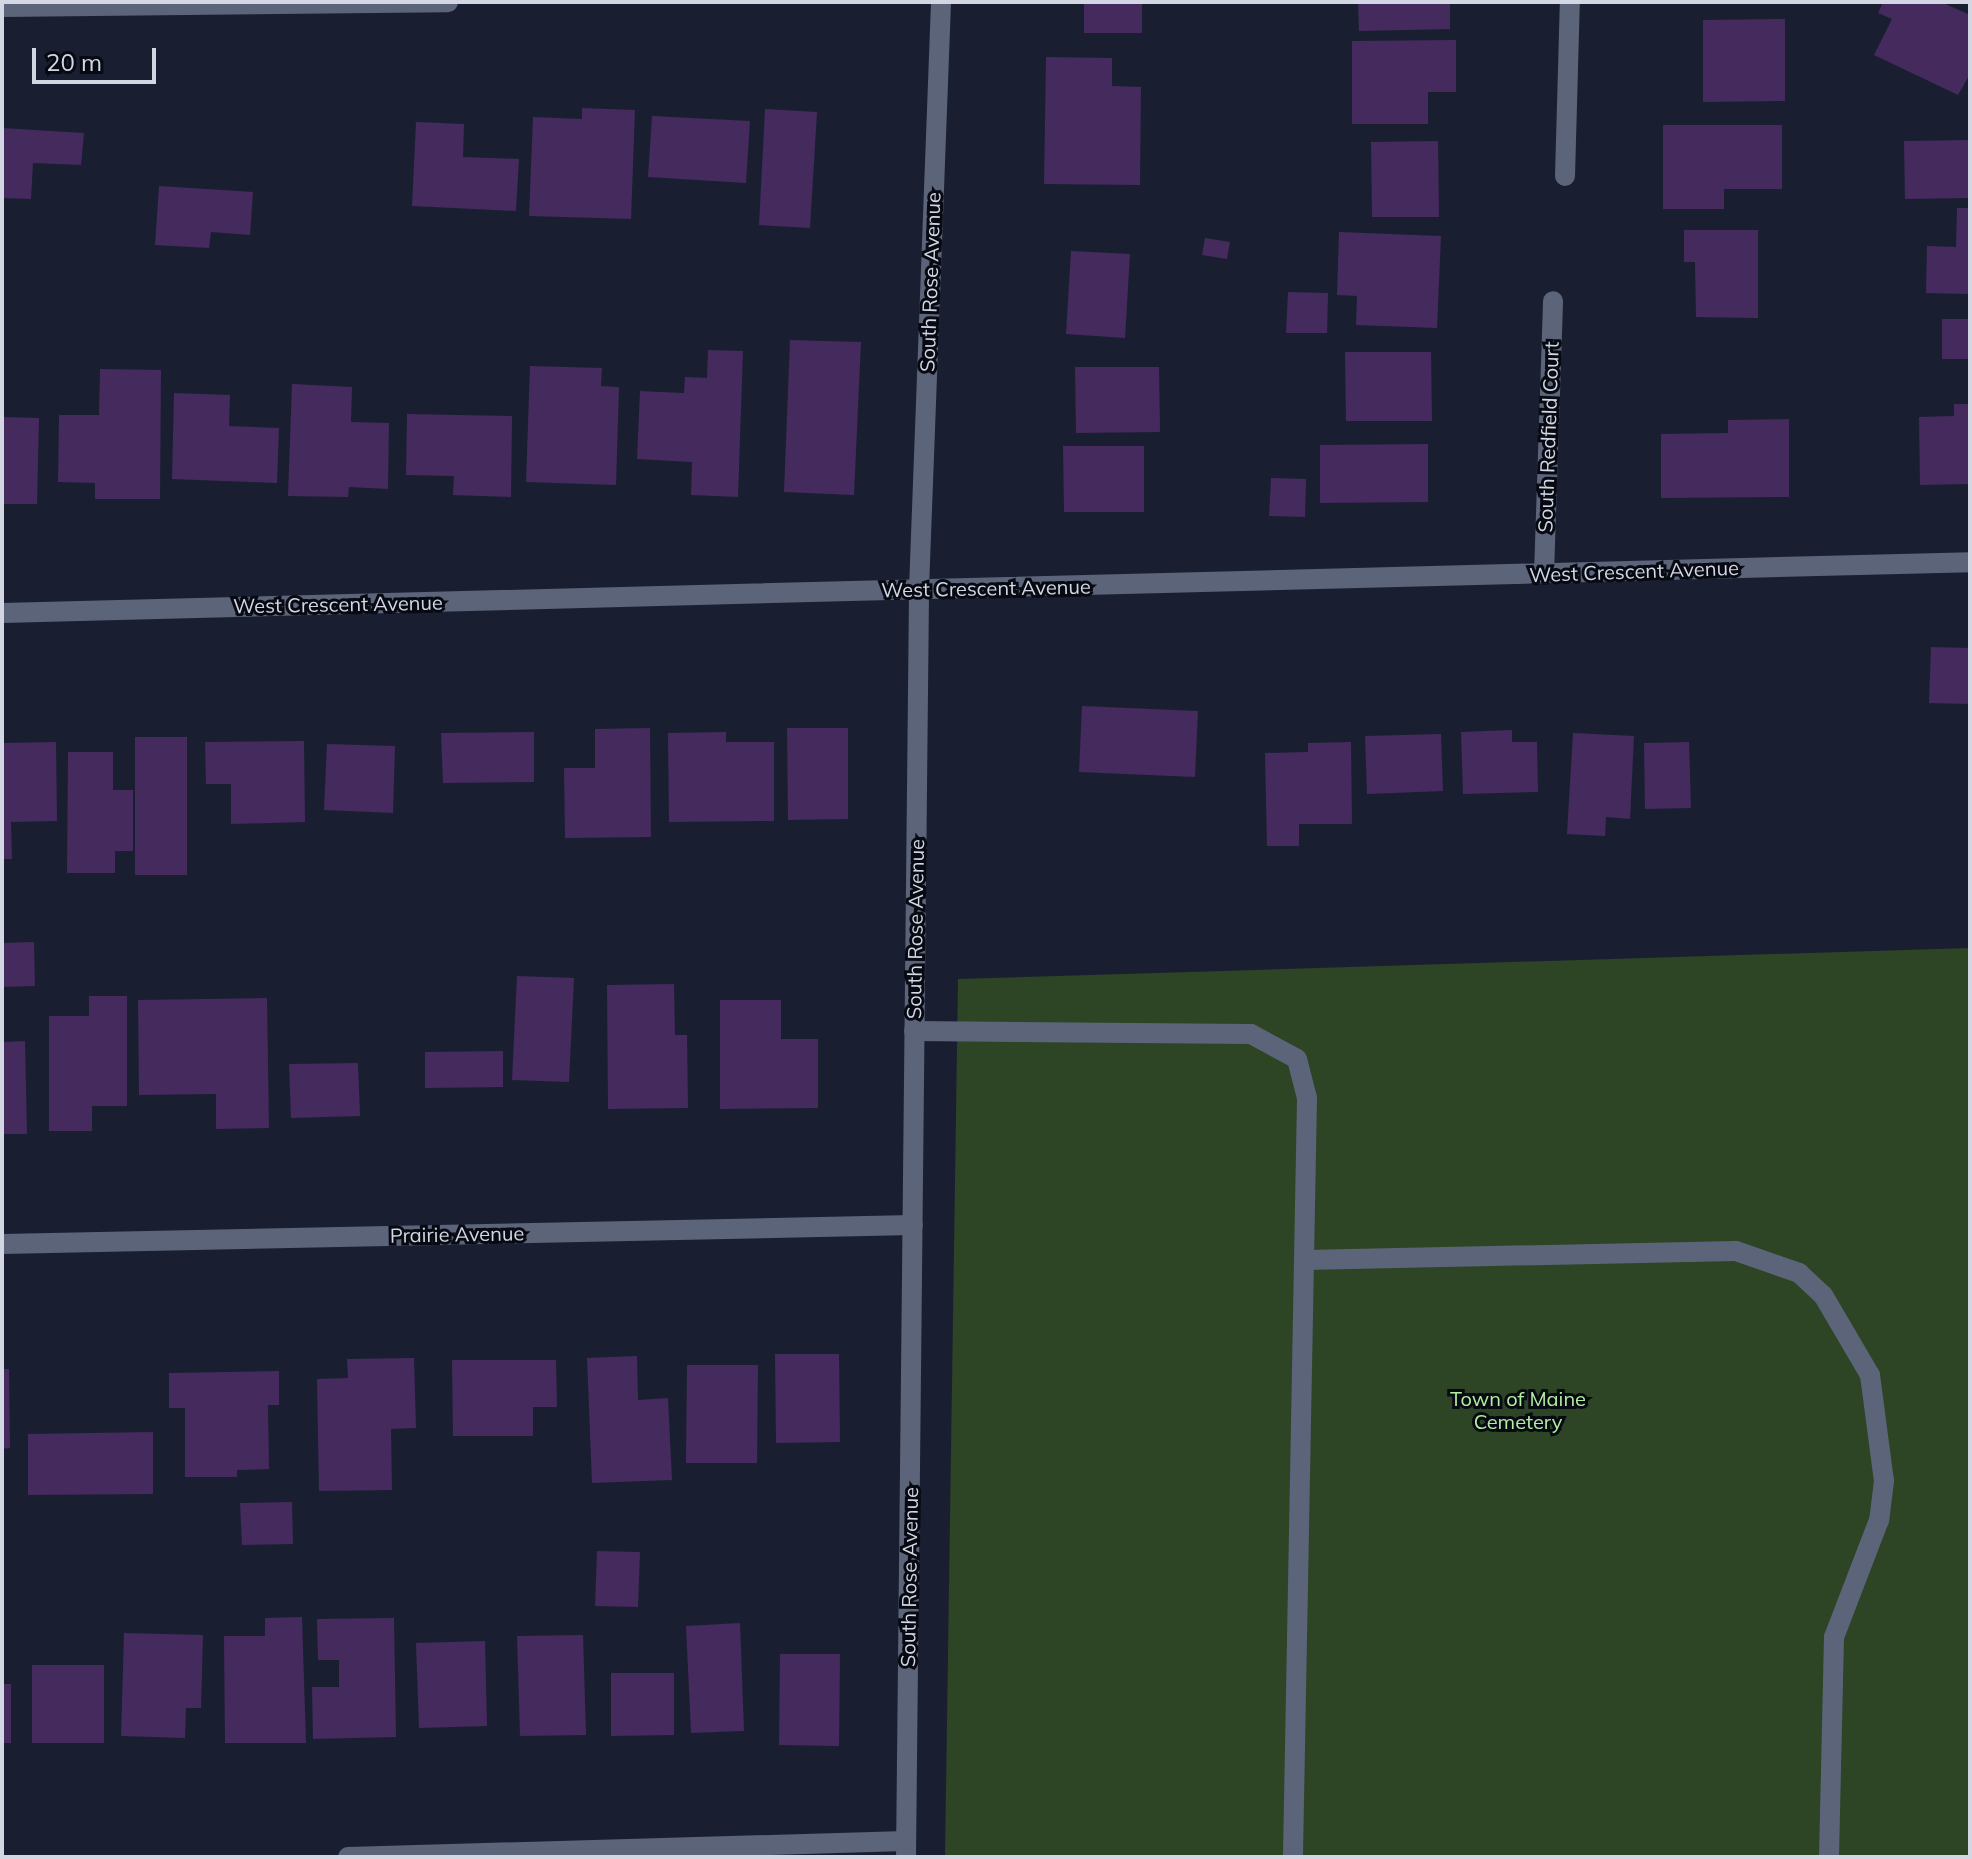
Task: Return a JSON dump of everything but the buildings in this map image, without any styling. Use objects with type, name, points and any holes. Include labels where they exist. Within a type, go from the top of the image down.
[{"type":"street","points":[[2,7],[448,2]]},
{"type":"street","name":"South Rose Avenue","points":[[906,1849],[919,589],[941,2]]},
{"type":"street","points":[[1565,176],[1570,2]]},
{"type":"street","name":"South Redfield Court","points":[[1544,574],[1553,301]]},
{"type":"street","name":"West Crescent Avenue","points":[[2,613],[1970,562]]},
{"type":"street","points":[[914,1031],[1251,1034],[1273,1043],[1297,1059],[1307,1098],[1293,1857]]},
{"type":"street","name":"Prairie Avenue","points":[[2,1244],[913,1225]]},
{"type":"street","points":[[1304,1260],[1736,1251],[1799,1273],[1823,1295],[1870,1375],[1884,1481],[1879,1520],[1834,1637],[1829,1857]]},
{"type":"street","points":[[348,1857],[906,1849]]},
{"type":"green space","name":"Town of Maine Cemetery","points":[[1970,948],[1970,1857],[945,1857],[958,979]]}]
